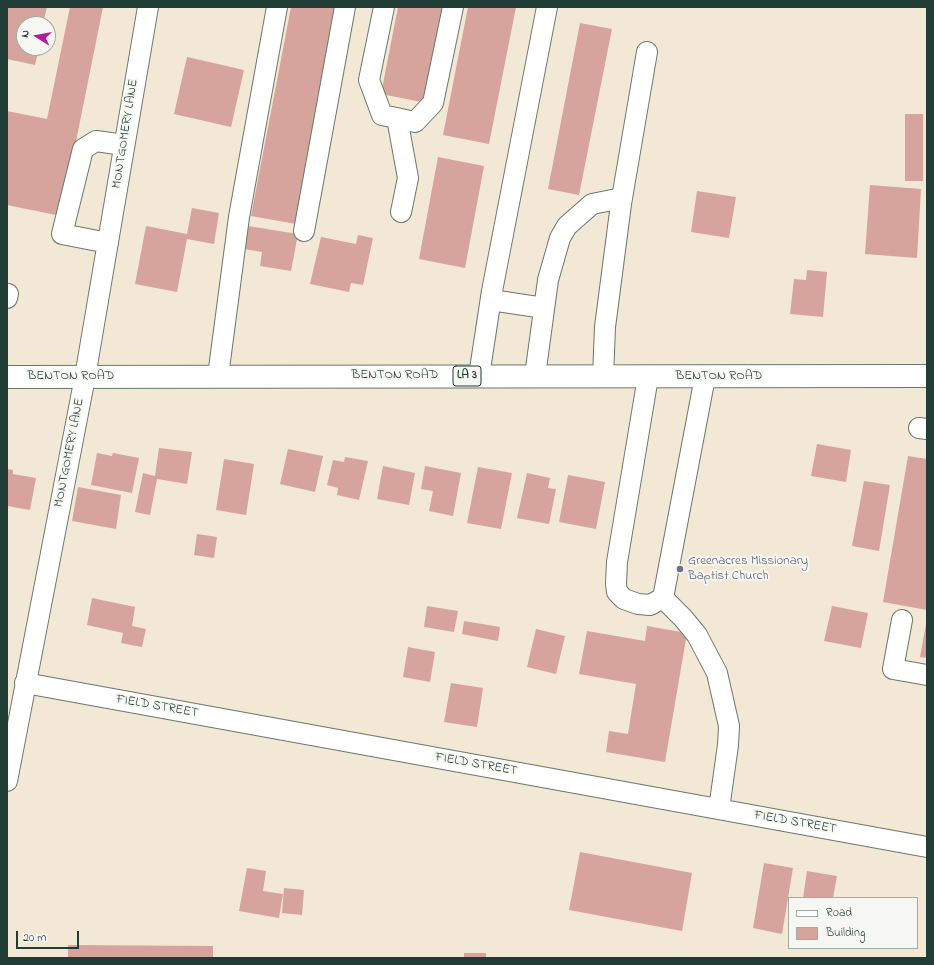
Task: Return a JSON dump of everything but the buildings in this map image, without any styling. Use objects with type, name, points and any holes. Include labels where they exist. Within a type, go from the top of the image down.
[{"type":"main road","name":"BENTON ROAD","points":[[7,377],[927,376]]},
{"type":"street","name":"MONTGOMERY LANE","points":[[7,781],[85,377],[148,7]]},
{"type":"street","points":[[218,376],[239,217],[278,7]]},
{"type":"street","points":[[304,231],[345,7]]},
{"type":"street","points":[[384,7],[369,80],[382,115],[415,122],[433,103],[453,7]]},
{"type":"street","points":[[478,376],[547,7]]},
{"type":"street","points":[[603,377],[605,327],[622,198],[647,52]]},
{"type":"street","points":[[397,118],[408,178],[402,212]]},
{"type":"street","points":[[108,243],[62,234],[83,149],[96,141],[124,145]]},
{"type":"street","points":[[535,376],[548,280],[554,257],[567,226],[592,204],[622,198]]},
{"type":"street","points":[[491,300],[544,308]]},
{"type":"street","points":[[648,377],[617,562],[616,584],[617,592],[624,599],[638,604],[650,604],[663,598]]},
{"type":"street","points":[[663,598],[705,377]]},
{"type":"street","points":[[663,598],[697,635],[718,673],[729,726],[728,745],[719,809]]},
{"type":"street","points":[[902,620],[893,669],[927,675]]},
{"type":"street","name":"FIELD STREET","points":[[25,683],[927,847]]},
{"type":"place","name":"Greenacres Missionary Baptist Church","points":[[680,569]]}]
